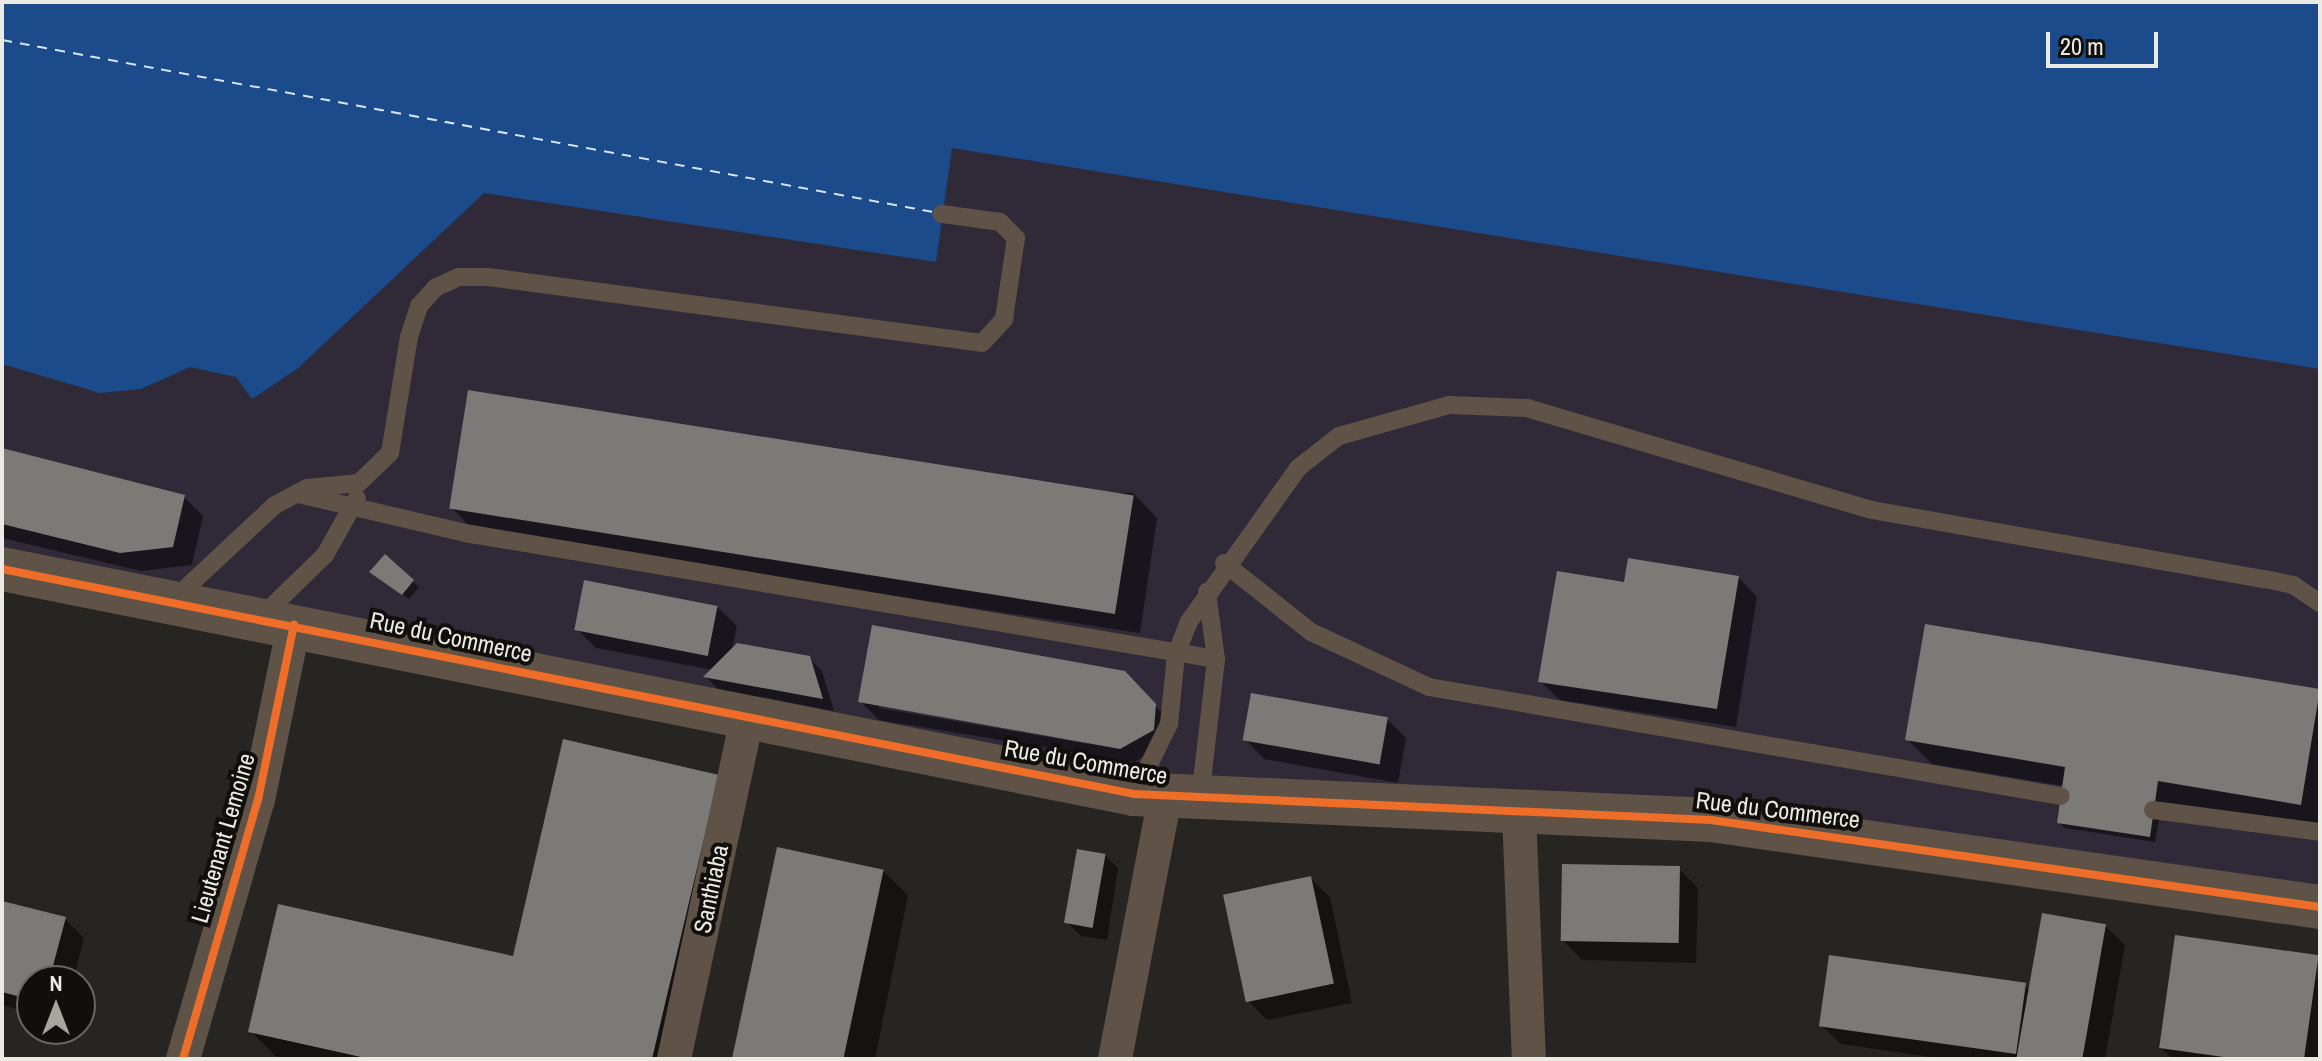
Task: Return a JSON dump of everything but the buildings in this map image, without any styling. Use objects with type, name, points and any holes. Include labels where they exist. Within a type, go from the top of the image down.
[{"type":"street","name":"Rue du Commerce","points":[[2,569],[172,600],[747,719],[1166,797],[1793,829],[2320,907]]},
{"type":"street","name":"Lieutenant Lemoine","points":[[183,1059],[258,800],[277,622]]},
{"type":"street","name":"Santhiaba","points":[[674,1059],[747,719]]},
{"type":"street","points":[[1115,1059],[1166,797]]},
{"type":"street","points":[[1519,813],[1529,1059]]},
{"type":"lane","points":[[172,600],[292,493],[359,483],[390,453],[419,306],[447,283],[488,277],[982,343],[1004,319],[1016,238],[1000,222],[942,214]]},
{"type":"lane","points":[[1166,797],[1176,655],[1224,563],[1298,468],[1339,436],[1449,405],[1527,408],[1872,510],[2265,579],[2293,585],[2320,603]]},
{"type":"lane","points":[[277,622],[356,507],[359,483]]},
{"type":"lane","points":[[292,493],[465,533],[1176,655],[1216,659]]},
{"type":"lane","points":[[1224,563],[1311,632],[1429,687],[2061,796]]},
{"type":"lane","points":[[1166,797],[1216,659],[1207,592]]},
{"type":"lane","points":[[2153,810],[2320,832]]},
{"type":"shaded area","points":[[2,2],[2195,2],[2320,20],[2320,907],[1793,829],[1309,807],[2,569]]},
{"type":"water","points":[[2,2],[2320,2],[2320,369],[952,148],[936,262],[484,193],[297,369],[252,399],[236,377],[190,367],[141,389],[100,393],[2,364]]},
{"type":"ferry route","points":[[2,40],[933,212]]},
{"type":"cycle path","points":[[2,569],[1134,794],[1711,820],[2320,907]]},
{"type":"cycle path","points":[[183,1059],[258,800],[294,625]]}]
